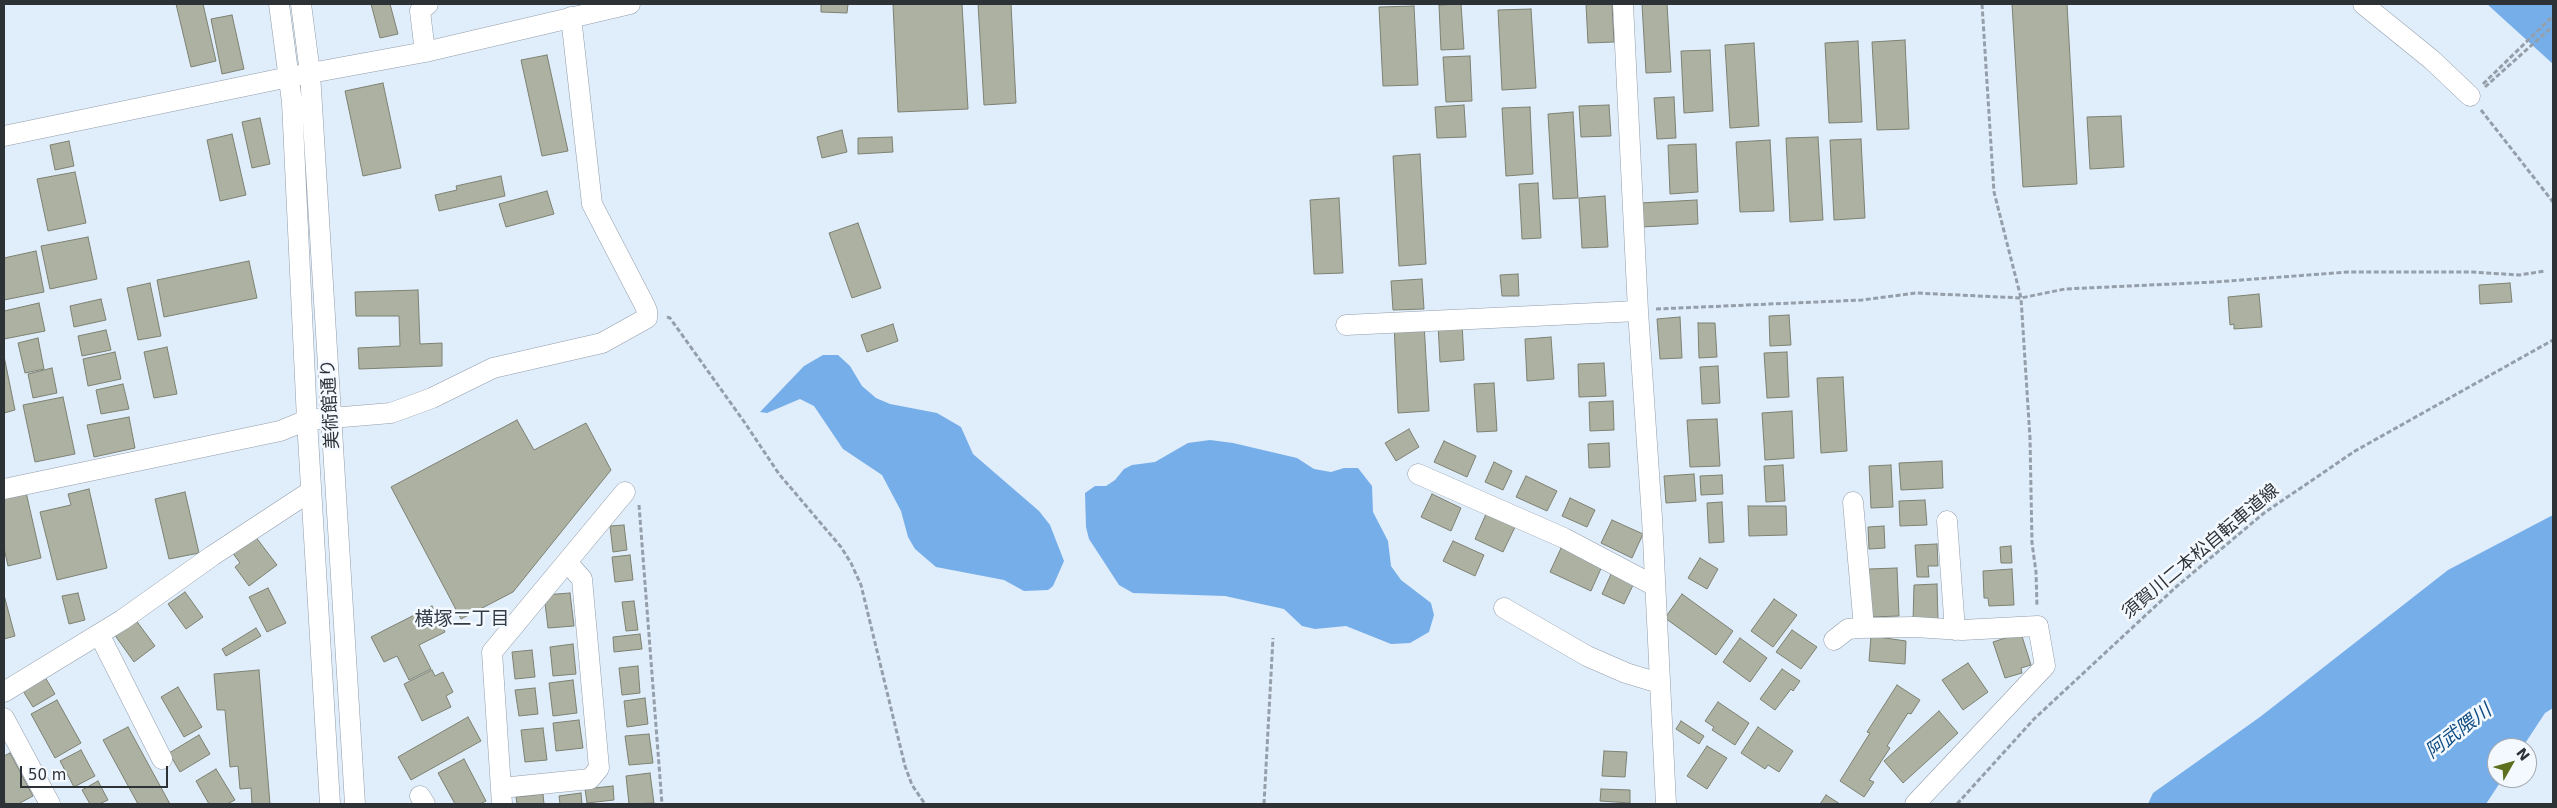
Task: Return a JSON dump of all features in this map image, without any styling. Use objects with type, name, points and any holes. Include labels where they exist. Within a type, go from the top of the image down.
[{"type":"street","name":"美術館通り","points":[[279,4],[289,77],[330,804]]},
{"type":"street","name":"美術館通り","points":[[301,4],[310,73],[355,804]]},
{"type":"street","points":[[425,52],[420,11],[428,4]]},
{"type":"street","points":[[4,136],[289,77],[425,52],[630,4]]},
{"type":"street","points":[[1623,4],[1666,804]]},
{"type":"street","points":[[2363,4],[2474,95]]},
{"type":"street","points":[[4,489],[280,431],[307,420],[332,416],[391,413],[432,398],[494,368],[602,343],[647,318],[647,311],[592,204],[571,17]]},
{"type":"street","points":[[1346,325],[1638,311]]},
{"type":"street","points":[[1418,474],[1564,538],[1655,586]]},
{"type":"street","points":[[4,692],[99,634],[311,491]]},
{"type":"street","points":[[567,562],[582,579],[599,768],[590,779],[502,796],[492,652],[625,492]]},
{"type":"street","points":[[1853,502],[1864,628]]},
{"type":"street","points":[[1947,521],[1955,630]]},
{"type":"street","points":[[1504,608],[1587,656],[1626,674],[1659,683]]},
{"type":"street","points":[[1834,640],[1848,629],[1915,627],[1955,630],[2038,626],[2045,666],[1915,804]]},
{"type":"street","points":[[99,634],[162,759]]},
{"type":"street","points":[[4,718],[50,804]]},
{"type":"path","points":[[1982,4],[1994,192],[2021,298],[2030,438],[2032,543],[2036,572],[2038,626]]},
{"type":"path","points":[[2474,95],[2553,16]]},
{"type":"path","points":[[2474,95],[2553,26]]},
{"type":"path","points":[[2474,95],[2553,202]]},
{"type":"path","points":[[1638,311],[1862,300],[1916,293],[2021,298],[2065,289],[2215,282],[2348,272],[2464,272],[2519,275],[2545,271]]},
{"type":"path","points":[[647,311],[670,318],[779,474],[841,547],[851,563],[861,585],[905,766],[912,785],[925,804]]},
{"type":"path","name":"須賀川二本松自転車道線","points":[[1957,804],[2034,719],[2176,586],[2264,513],[2355,451],[2553,340]]},
{"type":"path","points":[[625,492],[639,505],[662,804]]},
{"type":"path","points":[[1264,804],[1273,638]]},
{"type":"water","points":[[2487,4],[2553,4],[2553,64]]},
{"type":"water","points":[[823,355],[838,355],[850,366],[862,386],[876,398],[890,404],[937,413],[961,427],[973,454],[1039,511],[1050,525],[1064,561],[1053,586],[1048,590],[1024,591],[1004,580],[936,567],[915,549],[908,537],[901,511],[882,475],[843,449],[814,406],[800,399],[767,413],[760,412],[804,366]]},
{"type":"water","points":[[1210,440],[1233,443],[1297,458],[1314,469],[1331,472],[1344,468],[1358,468],[1372,486],[1373,512],[1388,541],[1391,566],[1401,580],[1431,603],[1434,615],[1429,632],[1410,643],[1391,644],[1346,626],[1315,629],[1302,626],[1284,609],[1225,596],[1133,593],[1119,585],[1089,539],[1086,527],[1085,493],[1095,486],[1106,486],[1115,480],[1124,469],[1132,465],[1155,462],[1188,443]]},
{"type":"water","name":"阿武隈川","points":[[2553,515],[2553,708],[2545,713],[2529,738],[2487,738],[2487,788],[2496,788],[2486,804],[2148,804],[2153,793],[2260,717],[2448,570]]},
{"type":"building","points":[[176,4],[203,4],[216,61],[191,67]]},
{"type":"building","points":[[371,4],[390,4],[398,34],[380,38]]},
{"type":"building","points":[[821,4],[848,4],[847,13],[821,12]]},
{"type":"building","points":[[893,4],[962,4],[968,109],[898,112]]},
{"type":"building","points":[[978,4],[1011,4],[1016,103],[984,105]]},
{"type":"building","points":[[1461,4],[1464,49],[1441,50],[1439,5]]},
{"type":"building","points":[[1586,4],[1612,4],[1614,42],[1588,43]]},
{"type":"building","points":[[1642,4],[1667,4],[1671,72],[1646,73]]},
{"type":"building","points":[[2012,4],[2067,4],[2077,184],[2023,187]]},
{"type":"building","points":[[1414,6],[1418,85],[1383,86],[1379,7]]},
{"type":"building","points":[[1531,9],[1536,88],[1502,90],[1498,10]]},
{"type":"building","points":[[232,15],[244,69],[222,74],[211,19]]},
{"type":"building","points":[[1905,40],[1909,129],[1877,130],[1872,42]]},
{"type":"building","points":[[1858,41],[1862,122],[1829,123],[1825,43]]},
{"type":"building","points":[[1754,43],[1759,126],[1730,128],[1725,45]]},
{"type":"building","points":[[1710,50],[1713,111],[1684,113],[1681,51]]},
{"type":"building","points":[[547,55],[568,151],[542,156],[521,60]]},
{"type":"building","points":[[1470,56],[1472,101],[1446,102],[1443,57]]},
{"type":"building","points":[[383,83],[401,168],[363,176],[345,91]]},
{"type":"building","points":[[1674,97],[1676,138],[1657,139],[1654,98]]},
{"type":"building","points":[[1464,105],[1466,137],[1437,138],[1435,107]]},
{"type":"building","points":[[1609,105],[1611,136],[1581,137],[1579,106]]},
{"type":"building","points":[[1530,107],[1533,174],[1506,176],[1502,108]]},
{"type":"building","points":[[1573,112],[1578,198],[1553,199],[1548,114]]},
{"type":"building","points":[[2121,116],[2124,167],[2090,169],[2087,117]]},
{"type":"building","points":[[260,118],[270,164],[252,168],[242,122]]},
{"type":"building","points":[[842,130],[847,152],[822,158],[817,137]]},
{"type":"building","points":[[232,134],[246,195],[220,201],[207,140]]},
{"type":"building","points":[[892,137],[893,152],[858,154],[858,138]]},
{"type":"building","points":[[1818,137],[1823,220],[1790,222],[1786,138]]},
{"type":"building","points":[[1861,139],[1865,218],[1834,220],[1830,140]]},
{"type":"building","points":[[1770,140],[1774,211],[1740,212],[1736,142]]},
{"type":"building","points":[[69,141],[74,166],[55,170],[50,145]]},
{"type":"building","points":[[1696,144],[1698,192],[1670,194],[1668,145]]},
{"type":"building","points":[[1420,154],[1426,264],[1399,266],[1393,156]]},
{"type":"building","points":[[75,172],[86,223],[48,231],[37,179]]},
{"type":"building","points":[[501,176],[505,196],[439,211],[435,195],[457,190],[456,186]]},
{"type":"building","points":[[1538,183],[1541,238],[1522,239],[1519,184]]},
{"type":"building","points":[[547,191],[554,214],[506,227],[499,204]]},
{"type":"building","points":[[1605,196],[1608,247],[1582,248],[1579,198]]},
{"type":"building","points":[[1339,198],[1343,273],[1314,274],[1310,200]]},
{"type":"building","points":[[1697,200],[1698,224],[1641,227],[1640,203]]},
{"type":"building","points":[[858,223],[881,288],[852,298],[829,233]]},
{"type":"building","points":[[88,237],[97,279],[50,289],[41,246]]},
{"type":"building","points":[[36,251],[44,292],[4,300],[4,258]]},
{"type":"building","points":[[249,261],[257,298],[164,317],[157,280]]},
{"type":"building","points":[[1518,274],[1519,296],[1502,296],[1500,275]]},
{"type":"building","points":[[1422,279],[1424,309],[1393,310],[1391,281]]},
{"type":"building","points":[[150,283],[161,336],[138,340],[127,288]]},
{"type":"building","points":[[2510,283],[2512,302],[2480,304],[2479,285]]},
{"type":"building","points":[[418,290],[420,344],[442,343],[442,366],[359,369],[358,348],[400,346],[399,316],[356,316],[355,292]]},
{"type":"building","points":[[2259,294],[2262,327],[2234,329],[2234,324],[2230,325],[2228,297]]},
{"type":"building","points":[[101,299],[106,320],[74,327],[70,306]]},
{"type":"building","points":[[39,303],[45,331],[4,339],[4,311]]},
{"type":"building","points":[[1789,315],[1791,345],[1770,346],[1769,316]]},
{"type":"building","points":[[1680,317],[1682,358],[1660,359],[1657,319]]},
{"type":"building","points":[[1424,323],[1429,411],[1398,413],[1394,324]]},
{"type":"building","points":[[1462,323],[1464,360],[1440,362],[1438,324]]},
{"type":"building","points":[[1698,323],[1715,323],[1717,357],[1699,358]]},
{"type":"building","points":[[893,324],[898,341],[867,352],[861,335]]},
{"type":"building","points":[[106,330],[111,350],[82,356],[78,336]]},
{"type":"building","points":[[1551,337],[1554,379],[1527,381],[1525,339]]},
{"type":"building","points":[[38,338],[44,369],[25,373],[18,343]]},
{"type":"building","points":[[167,347],[177,394],[154,398],[144,352]]},
{"type":"building","points":[[115,352],[121,379],[88,386],[83,359]]},
{"type":"building","points":[[1787,352],[1789,397],[1767,398],[1764,353]]},
{"type":"building","points":[[4,356],[15,410],[4,413]]},
{"type":"building","points":[[1604,363],[1606,396],[1579,397],[1578,364]]},
{"type":"building","points":[[1718,366],[1720,403],[1702,404],[1700,367]]},
{"type":"building","points":[[52,368],[57,393],[33,398],[28,374]]},
{"type":"building","points":[[1843,377],[1847,451],[1821,453],[1817,378]]},
{"type":"building","points":[[1494,383],[1497,431],[1477,432],[1474,384]]},
{"type":"building","points":[[123,384],[129,409],[101,414],[96,390]]},
{"type":"building","points":[[63,397],[75,454],[35,462],[23,405]]},
{"type":"building","points":[[1613,401],[1614,430],[1590,431],[1589,402]]},
{"type":"building","points":[[1792,411],[1794,458],[1765,460],[1762,413]]},
{"type":"building","points":[[129,417],[135,448],[94,457],[87,425]]},
{"type":"building","points":[[1717,419],[1720,466],[1690,467],[1687,420]]},
{"type":"building","points":[[517,420],[534,450],[586,423],[611,470],[513,592],[461,619],[391,487]]},
{"type":"building","points":[[1409,429],[1419,447],[1396,461],[1385,443]]},
{"type":"building","points":[[1444,441],[1476,456],[1467,477],[1434,462]]},
{"type":"building","points":[[1609,443],[1610,467],[1589,468],[1588,444]]},
{"type":"building","points":[[1942,461],[1943,488],[1901,490],[1899,463]]},
{"type":"building","points":[[1494,462],[1512,471],[1503,490],[1485,482]]},
{"type":"building","points":[[1783,465],[1785,501],[1766,502],[1764,466]]},
{"type":"building","points":[[1891,465],[1893,507],[1871,508],[1869,466]]},
{"type":"building","points":[[1694,474],[1696,501],[1666,503],[1664,476]]},
{"type":"building","points":[[1722,475],[1723,494],[1701,495],[1700,476]]},
{"type":"building","points":[[1526,476],[1557,491],[1547,511],[1516,497]]},
{"type":"building","points":[[89,489],[107,568],[57,580],[40,512],[71,505],[68,494]]},
{"type":"building","points":[[26,492],[41,558],[8,566],[4,548],[4,497]]},
{"type":"building","points":[[185,492],[199,553],[169,559],[155,499]]},
{"type":"building","points":[[1432,494],[1461,508],[1451,531],[1421,517]]},
{"type":"building","points":[[1570,498],[1595,510],[1587,527],[1562,516]]},
{"type":"building","points":[[1925,500],[1927,525],[1900,526],[1899,501]]},
{"type":"building","points":[[1722,502],[1724,542],[1709,543],[1707,503]]},
{"type":"building","points":[[1748,506],[1786,506],[1787,535],[1749,536]]},
{"type":"building","points":[[1486,514],[1515,527],[1503,552],[1475,539]]},
{"type":"building","points":[[1612,520],[1643,534],[1632,558],[1601,543]]},
{"type":"building","points":[[624,525],[627,550],[613,552],[610,526]]},
{"type":"building","points":[[1884,526],[1885,548],[1869,549],[1868,527]]},
{"type":"building","points":[[255,536],[277,565],[249,586],[235,567],[240,563],[232,552]]},
{"type":"building","points":[[1453,541],[1484,555],[1475,576],[1443,561]]},
{"type":"building","points":[[1937,544],[1938,566],[1928,566],[1929,577],[1917,577],[1915,545]]},
{"type":"building","points":[[1562,546],[1603,564],[1591,591],[1550,572]]},
{"type":"building","points":[[2011,546],[2012,563],[2001,563],[2000,547]]},
{"type":"building","points":[[630,555],[633,580],[615,582],[612,557]]},
{"type":"building","points":[[1700,558],[1718,569],[1707,589],[1688,578]]},
{"type":"building","points":[[1897,568],[1899,616],[1871,617],[1869,569]]},
{"type":"building","points":[[2012,569],[2014,605],[1989,606],[1988,598],[1984,598],[1983,571]]},
{"type":"building","points":[[1612,572],[1634,583],[1624,604],[1602,594]]},
{"type":"building","points":[[1937,584],[1938,620],[1913,621],[1914,585]]},
{"type":"building","points":[[268,588],[286,623],[267,632],[249,597]]},
{"type":"building","points":[[185,592],[203,617],[186,629],[168,604]]},
{"type":"building","points":[[78,593],[85,620],[69,624],[62,596]]},
{"type":"building","points":[[570,593],[574,626],[548,628],[544,595]]},
{"type":"building","points":[[1682,594],[1733,631],[1716,655],[1665,618]]},
{"type":"building","points":[[4,595],[15,636],[4,639]]},
{"type":"building","points":[[1774,599],[1797,615],[1773,647],[1751,631]]},
{"type":"building","points":[[634,601],[638,630],[626,631],[622,602]]},
{"type":"building","points":[[432,606],[445,632],[419,645],[431,669],[409,680],[397,656],[384,662],[371,637]]},
{"type":"building","points":[[135,619],[155,646],[134,662],[114,634]]},
{"type":"building","points":[[256,628],[261,636],[226,656],[222,649]]},
{"type":"building","points":[[1792,630],[1817,647],[1801,669],[1776,652]]},
{"type":"building","points":[[2021,633],[2031,665],[2021,668],[2022,673],[2005,678],[1993,642]]},
{"type":"building","points":[[640,634],[642,649],[614,652],[613,637]]},
{"type":"building","points":[[1871,636],[1906,641],[1905,664],[1869,661]]},
{"type":"building","points":[[1740,638],[1767,658],[1750,682],[1723,662]]},
{"type":"building","points":[[573,644],[576,674],[553,676],[550,647]]},
{"type":"building","points":[[532,650],[535,677],[515,679],[512,652]]},
{"type":"building","points":[[1968,663],[1988,692],[1963,710],[1942,680]]},
{"type":"building","points":[[638,666],[640,693],[622,695],[619,668]]},
{"type":"building","points":[[1782,669],[1800,681],[1793,691],[1791,689],[1775,710],[1760,699]]},
{"type":"building","points":[[259,670],[270,804],[252,804],[251,788],[240,789],[238,766],[230,767],[225,710],[217,710],[214,674]]},
{"type":"building","points":[[432,670],[435,676],[443,672],[453,692],[446,696],[451,707],[422,721],[404,684]]},
{"type":"building","points":[[45,677],[55,694],[33,707],[23,691]]},
{"type":"building","points":[[573,680],[577,713],[553,716],[549,683]]},
{"type":"building","points":[[1897,685],[1920,700],[1911,714],[1908,713],[1887,746],[1890,748],[1869,780],[1874,782],[1864,797],[1840,781],[1870,733],[1867,732]]},
{"type":"building","points":[[178,687],[202,727],[184,737],[161,697]]},
{"type":"building","points":[[535,688],[538,714],[519,716],[515,690]]},
{"type":"building","points":[[645,698],[648,724],[627,727],[624,701]]},
{"type":"building","points":[[57,700],[81,743],[55,758],[31,714]]},
{"type":"building","points":[[1718,702],[1749,723],[1735,745],[1712,730],[1714,727],[1705,721]]},
{"type":"building","points":[[1939,711],[1958,733],[1903,783],[1884,761]]},
{"type":"building","points":[[468,717],[481,741],[411,780],[398,757]]},
{"type":"building","points":[[579,720],[583,748],[556,751],[553,723]]},
{"type":"building","points":[[1681,721],[1704,736],[1699,744],[1676,729]]},
{"type":"building","points":[[128,727],[170,804],[138,804],[103,740]]},
{"type":"building","points":[[1758,727],[1793,751],[1779,772],[1768,765],[1765,769],[1741,753]]},
{"type":"building","points":[[543,728],[547,760],[525,762],[521,730]]},
{"type":"building","points":[[649,734],[653,763],[629,765],[625,736]]},
{"type":"building","points":[[199,735],[210,754],[180,772],[169,753]]},
{"type":"building","points":[[1707,746],[1727,758],[1707,789],[1687,776]]},
{"type":"building","points":[[81,750],[95,776],[74,787],[60,761]]},
{"type":"building","points":[[1604,751],[1627,752],[1625,777],[1602,776]]},
{"type":"building","points":[[10,753],[33,796],[18,804],[6,804],[4,799],[4,756]]},
{"type":"building","points":[[464,759],[486,801],[480,804],[455,804],[438,773]]},
{"type":"building","points":[[216,769],[235,800],[227,804],[209,804],[196,781]]},
{"type":"building","points":[[650,773],[654,803],[629,804],[626,776]]},
{"type":"building","points":[[98,781],[108,800],[99,804],[90,804],[82,790]]},
{"type":"building","points":[[613,786],[614,800],[587,803],[585,789]]},
{"type":"building","points":[[1601,789],[1630,790],[1630,803],[1600,801]]},
{"type":"building","points":[[581,793],[582,804],[560,804],[559,796]]},
{"type":"building","points":[[543,794],[544,804],[517,804],[516,797]]},
{"type":"building","points":[[1826,795],[1840,804],[1820,804]]},
{"type":"district","name":"横塚二丁目","points":[[462,620]]}]
